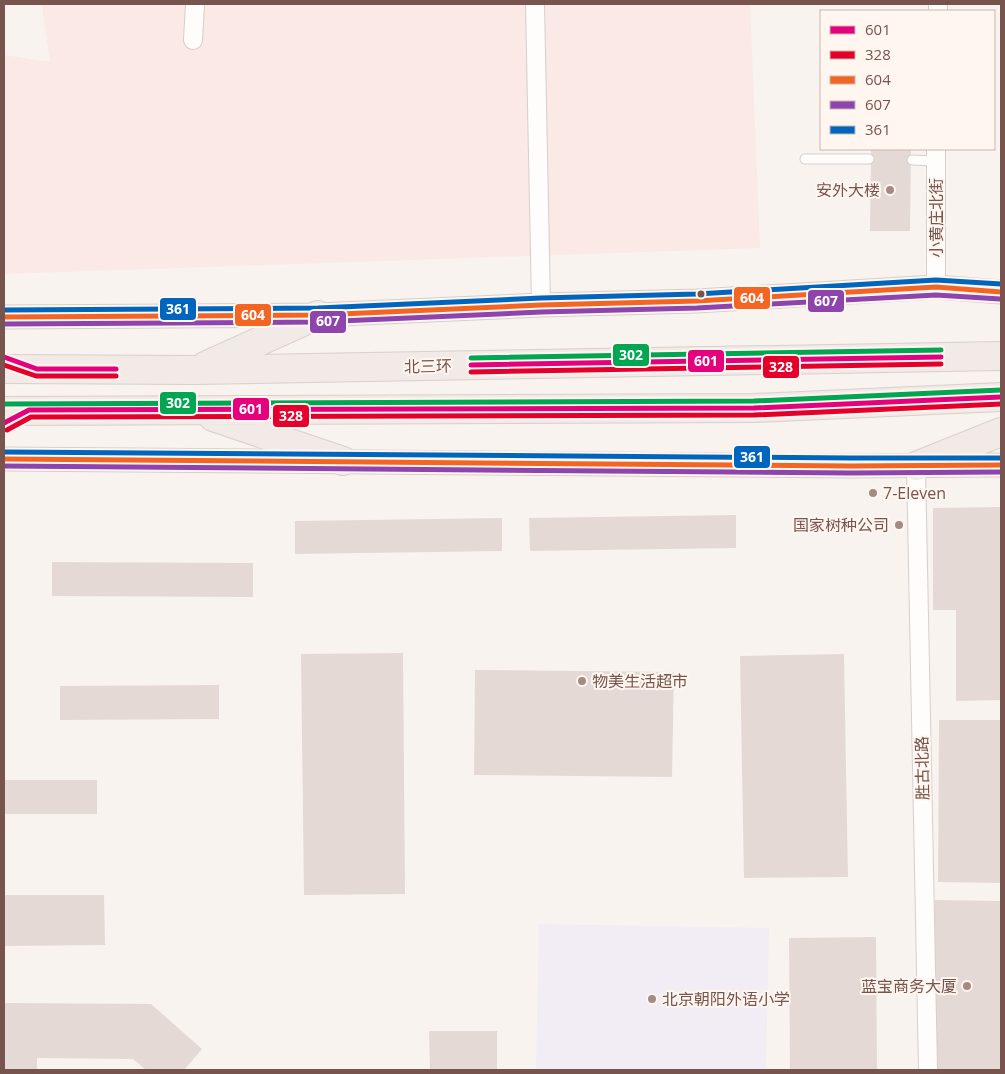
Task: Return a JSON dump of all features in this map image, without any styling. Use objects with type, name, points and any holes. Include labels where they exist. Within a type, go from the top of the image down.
[{"type":"highway","points":[[195,370],[318,315]]},
{"type":"highway","name":"北三环","points":[[4,369],[195,370],[1001,356]]},
{"type":"highway","points":[[4,358],[37,368]]},
{"type":"highway","points":[[4,423],[16,410],[754,408],[1001,397]]},
{"type":"highway","points":[[193,410],[343,461]]},
{"type":"highway","points":[[916,466],[1001,432]]},
{"type":"street","points":[[193,40],[195,4]]},
{"type":"street","points":[[535,4],[542,305]]},
{"type":"street","name":"小黄庄北街","points":[[936,155],[936,287]]},
{"type":"street","points":[[4,317],[318,315],[542,305],[697,301],[936,287],[1001,291]]},
{"type":"street","points":[[4,459],[916,466],[1001,465]]},
{"type":"street","name":"胜古北路","points":[[916,466],[928,1070]]},
{"type":"lane","points":[[912,160],[936,155]]},
{"type":"lane","points":[[805,159],[869,159]]},
{"type":"shaded area","points":[[42,4],[750,4],[760,248],[4,274],[4,55],[50,62]]},
{"type":"shaded area","name":"北京朝阳外语小学","points":[[539,924],[769,928],[766,1070],[536,1070]]},
{"type":"building","name":"安外大楼","points":[[871,150],[911,150],[910,231],[870,231]]},
{"type":"building","points":[[1001,507],[1001,700],[956,701],[956,610],[933,610],[933,508]]},
{"type":"building","points":[[736,515],[736,548],[530,551],[529,518]]},
{"type":"building","points":[[502,518],[502,551],[295,554],[295,521]]},
{"type":"building","points":[[52,562],[253,563],[253,597],[52,596]]},
{"type":"building","points":[[403,653],[405,894],[304,895],[301,654]]},
{"type":"building","points":[[844,654],[848,877],[744,878],[740,656]]},
{"type":"building","points":[[475,670],[674,672],[672,777],[474,775]]},
{"type":"building","points":[[219,685],[219,719],[60,720],[60,686]]},
{"type":"building","points":[[939,720],[1001,720],[1001,883],[938,882]]},
{"type":"building","points":[[4,780],[97,780],[97,814],[4,814]]},
{"type":"building","points":[[4,895],[104,895],[105,945],[4,946]]},
{"type":"building","name":"蓝宝商务大厦","points":[[935,900],[1001,901],[1001,1070],[931,1070]]},
{"type":"building","points":[[876,937],[877,1070],[790,1070],[789,938]]},
{"type":"building","points":[[4,1003],[151,1004],[202,1049],[184,1070],[146,1070],[133,1059],[37,1058],[37,1070],[4,1070]]},
{"type":"building","points":[[429,1031],[497,1031],[497,1070],[430,1070]]},
{"type":"transit line","name":"361","points":[[4,310],[318,308],[541,298],[697,294],[936,280],[1001,284]]},
{"type":"transit line","name":"604","points":[[4,317],[318,315],[541,305],[697,301],[936,287],[1001,292]]},
{"type":"transit line","name":"607","points":[[4,324],[318,322],[541,312],[697,308],[936,295],[1000,299]]},
{"type":"transit line","name":"302","points":[[471,358],[941,350]]},
{"type":"transit line","name":"601","points":[[4,357],[37,369],[116,369]]},
{"type":"transit line","name":"601","points":[[471,365],[941,357]]},
{"type":"transit line","name":"328","points":[[471,372],[941,364]]},
{"type":"transit line","name":"328","points":[[4,365],[36,376],[116,376]]},
{"type":"transit line","name":"302","points":[[4,404],[754,401],[1001,390]]},
{"type":"transit line","name":"601","points":[[4,423],[29,410],[754,408],[1001,397]]},
{"type":"transit line","name":"328","points":[[7,430],[31,417],[754,415],[1001,404]]},
{"type":"transit line","name":"361","points":[[4,452],[1001,458]]},
{"type":"transit line","name":"604","points":[[4,459],[851,466],[1001,465]]},
{"type":"transit line","name":"607","points":[[4,466],[851,473],[1001,472]]},
{"type":"place","name":"安外大楼","points":[[890,190]]},
{"type":"place","name":"7-Eleven","points":[[873,493]]},
{"type":"place","name":"国家树种公司","points":[[899,525]]},
{"type":"place","name":"物美生活超市","points":[[582,681]]},
{"type":"place","name":"蓝宝商务大厦","points":[[967,986]]},
{"type":"place","name":"北京朝阳外语小学","points":[[652,999]]}]
